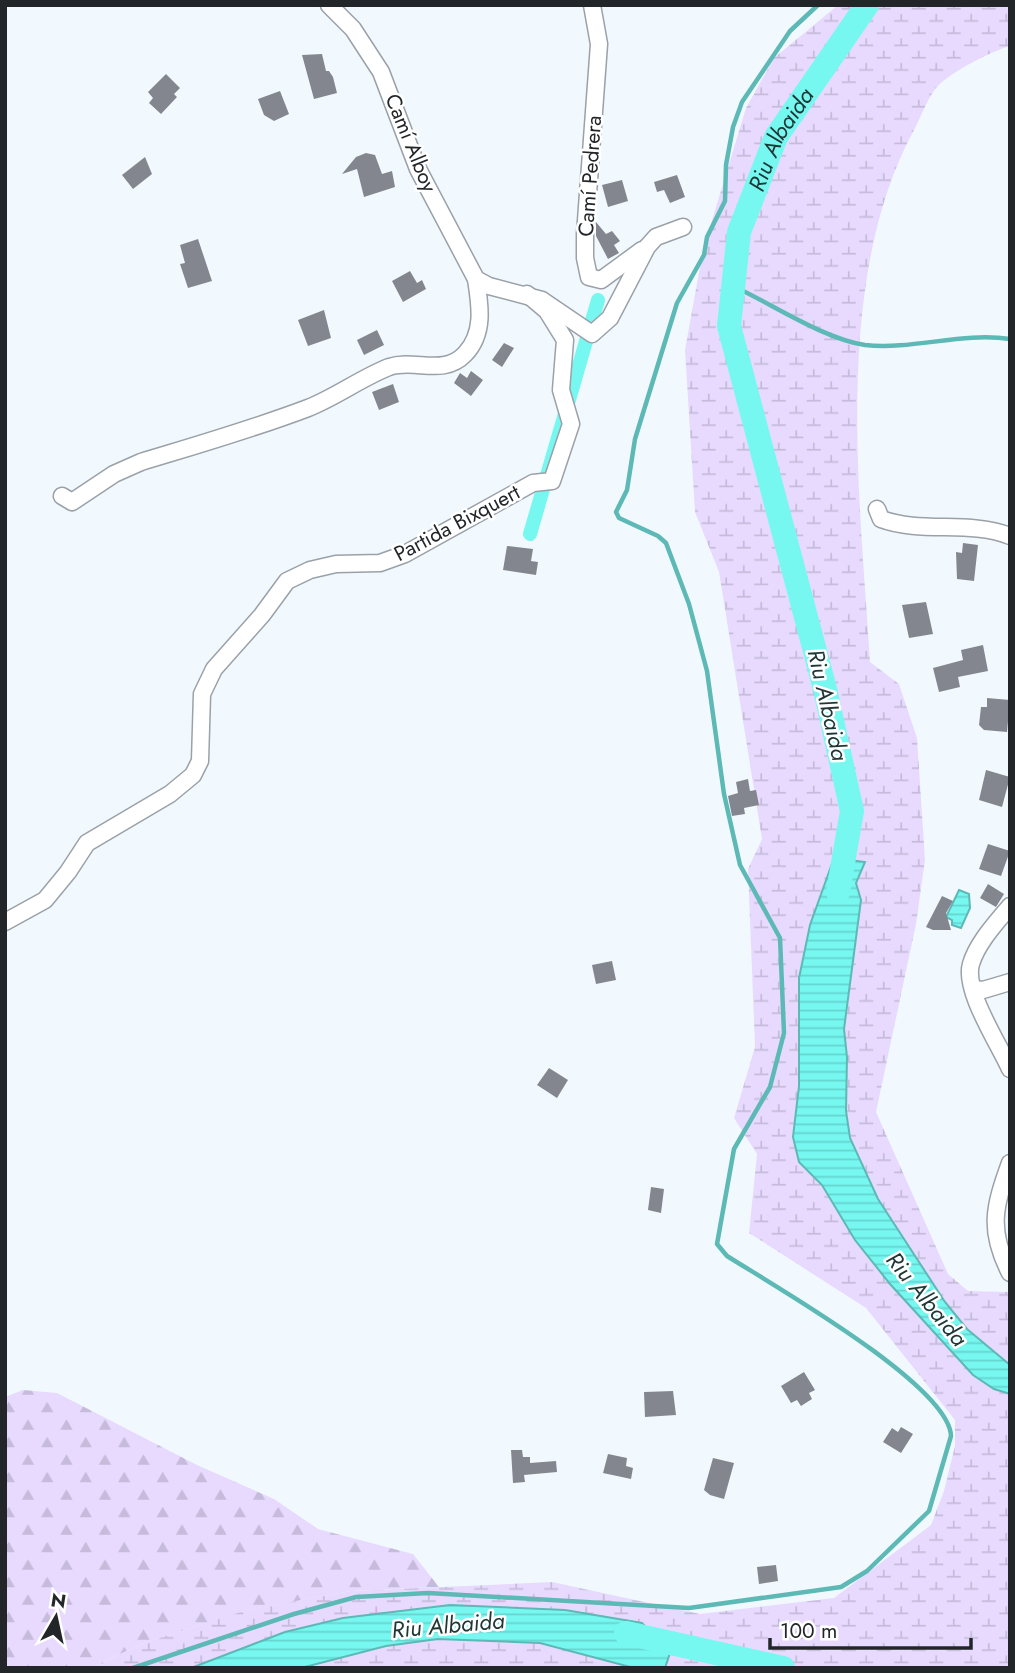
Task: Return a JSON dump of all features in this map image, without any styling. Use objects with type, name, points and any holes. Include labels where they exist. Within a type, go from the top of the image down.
[{"type":"street","name":"Camí Alboy","points":[[329,5],[353,29],[381,72],[418,169],[476,279]]},
{"type":"street","name":"Camí Pedrera","points":[[592,5],[599,44],[585,234],[585,258],[589,277],[601,280],[647,247]]},
{"type":"street","points":[[476,279],[489,286],[527,294],[551,306],[593,334],[610,318],[647,247],[656,237],[683,228]]},
{"type":"street","points":[[62,496],[72,502],[108,478],[141,462],[310,407],[388,368],[410,365],[438,368],[457,361],[469,349],[480,324],[476,279]]},
{"type":"street","name":"Partida Bixquert","points":[[5,922],[44,900],[68,872],[87,843],[170,794],[192,775],[200,761],[202,694],[214,669],[254,626],[287,581],[310,570],[336,564],[380,563],[405,554],[533,483],[552,481],[571,424],[561,390],[565,340],[547,311],[527,294]]},
{"type":"street","points":[[877,509],[881,519],[903,526],[984,530],[1010,536]]},
{"type":"street","points":[[1010,906],[972,960],[970,974],[974,989],[1010,1069]]},
{"type":"street","points":[[974,989],[983,990],[1010,982]]},
{"type":"street","points":[[1010,1163],[994,1216],[999,1251],[1010,1273]]},
{"type":"green space","points":[[838,5],[1010,5],[1010,46],[971,63],[936,88],[924,108],[888,189],[871,253],[861,321],[858,461],[870,662],[899,684],[917,738],[925,860],[916,924],[876,1112],[948,1274],[968,1291],[1008,1292],[1010,1295],[1010,1668],[90,1668],[144,1643],[247,1610],[351,1591],[552,1582],[700,1614],[834,1598],[931,1525],[944,1491],[955,1446],[955,1420],[866,1308],[749,1233],[757,1154],[734,1118],[755,1047],[748,869],[762,839],[719,572],[695,512],[685,350],[703,250],[746,108],[774,58]]},
{"type":"green space","points":[[23,1390],[57,1393],[197,1465],[274,1499],[318,1529],[413,1554],[439,1587],[351,1591],[248,1610],[144,1643],[90,1668],[5,1668],[5,1397]]},
{"type":"water","points":[[834,858],[865,862],[856,883],[861,900],[844,1029],[847,1057],[846,1111],[850,1138],[878,1199],[945,1302],[967,1329],[1010,1365],[1010,1394],[994,1389],[973,1375],[890,1284],[855,1240],[822,1185],[799,1162],[793,1137],[799,1086],[799,978],[810,925]]},
{"type":"water","points":[[959,890],[969,894],[970,908],[961,928],[952,925],[952,920],[946,917]]},
{"type":"water","points":[[450,1605],[565,1610],[642,1623],[670,1653],[665,1668],[634,1668],[540,1643],[438,1639],[386,1646],[301,1668],[191,1668],[285,1632],[343,1618]]},
{"type":"building","points":[[322,54],[326,71],[333,77],[337,93],[314,99],[302,55]]},
{"type":"building","points":[[166,74],[180,88],[174,94],[177,97],[161,114],[149,103],[153,98],[148,92]]},
{"type":"building","points":[[280,91],[289,114],[274,121],[264,115],[258,99]]},
{"type":"building","points":[[366,153],[375,155],[382,174],[392,171],[395,187],[364,197],[357,169],[342,174],[356,157]]},
{"type":"building","points":[[145,157],[152,174],[133,189],[122,175]]},
{"type":"building","points":[[677,175],[685,197],[670,203],[664,190],[657,192],[654,182]]},
{"type":"building","points":[[622,180],[628,201],[608,207],[602,185]]},
{"type":"building","points":[[596,222],[606,234],[612,231],[620,241],[614,245],[619,253],[608,259],[596,236]]},
{"type":"building","points":[[198,239],[212,281],[188,288],[180,264],[185,263],[180,245]]},
{"type":"building","points":[[410,271],[417,283],[422,280],[426,289],[403,302],[392,281]]},
{"type":"building","points":[[324,310],[331,338],[308,346],[298,320]]},
{"type":"building","points":[[377,330],[384,345],[364,355],[357,340]]},
{"type":"building","points":[[504,343],[514,348],[502,367],[492,360]]},
{"type":"building","points":[[471,371],[483,380],[471,396],[454,383],[460,373],[467,378]]},
{"type":"building","points":[[393,384],[399,402],[379,410],[372,392]]},
{"type":"building","points":[[963,543],[978,545],[974,581],[957,579],[956,552],[962,553]]},
{"type":"building","points":[[507,546],[533,549],[531,561],[538,562],[536,575],[503,570]]},
{"type":"building","points":[[926,602],[933,634],[909,638],[902,605]]},
{"type":"building","points":[[983,645],[988,671],[958,677],[960,687],[939,692],[933,668],[963,660],[961,650]]},
{"type":"building","points":[[987,698],[1010,700],[1007,732],[984,730],[979,725],[981,707],[987,707]]},
{"type":"building","points":[[986,770],[1010,777],[1002,807],[979,800]]},
{"type":"building","points":[[748,779],[750,791],[756,790],[759,805],[744,808],[745,814],[732,816],[728,796],[738,793],[736,782]]},
{"type":"building","points":[[988,844],[1010,851],[1001,876],[979,869]]},
{"type":"building","points":[[988,884],[1004,894],[996,907],[980,898]]},
{"type":"building","points":[[942,896],[953,901],[946,913],[951,930],[933,930],[926,927]]},
{"type":"building","points":[[612,961],[616,980],[596,984],[592,965]]},
{"type":"building","points":[[549,1068],[568,1080],[557,1098],[537,1085]]},
{"type":"building","points":[[651,1187],[664,1189],[661,1213],[648,1210]]},
{"type":"building","points":[[804,1372],[815,1390],[809,1393],[812,1399],[801,1406],[797,1400],[791,1403],[781,1386]]},
{"type":"building","points":[[673,1391],[676,1415],[645,1417],[644,1392]]},
{"type":"building","points":[[901,1427],[913,1434],[901,1453],[883,1442],[892,1428],[898,1432]]},
{"type":"building","points":[[511,1450],[522,1450],[523,1457],[530,1457],[530,1463],[556,1461],[557,1472],[524,1475],[525,1482],[513,1483]]},
{"type":"building","points":[[608,1454],[627,1458],[626,1466],[633,1468],[631,1479],[603,1473]]},
{"type":"building","points":[[713,1458],[734,1463],[724,1499],[704,1490]]},
{"type":"building","points":[[776,1565],[778,1581],[759,1584],[757,1567]]},
{"type":"waterway","points":[[133,1668],[294,1614],[356,1597],[428,1593],[689,1608],[841,1587],[867,1571],[929,1511],[951,1436],[943,1415],[921,1390],[891,1364],[855,1337],[727,1256],[717,1244],[734,1149],[770,1087],[784,1033],[780,938],[740,865],[724,794],[707,671],[689,604],[666,543],[658,536],[619,518],[616,512],[627,490],[635,439],[677,303],[704,255],[707,237],[725,201],[726,165],[733,127],[742,102],[790,31],[818,5]]},
{"type":"waterway","name":"Riu Albaida","points":[[838,892],[852,811],[825,689],[729,326],[739,232],[776,137],[867,5]]},
{"type":"waterway","points":[[733,286],[833,336],[865,345],[901,345],[992,337],[1010,339]]},
{"type":"waterway","points":[[530,534],[598,300]]},
{"type":"waterway","name":"Riu Albaida","points":[[626,1633],[783,1668]]}]
